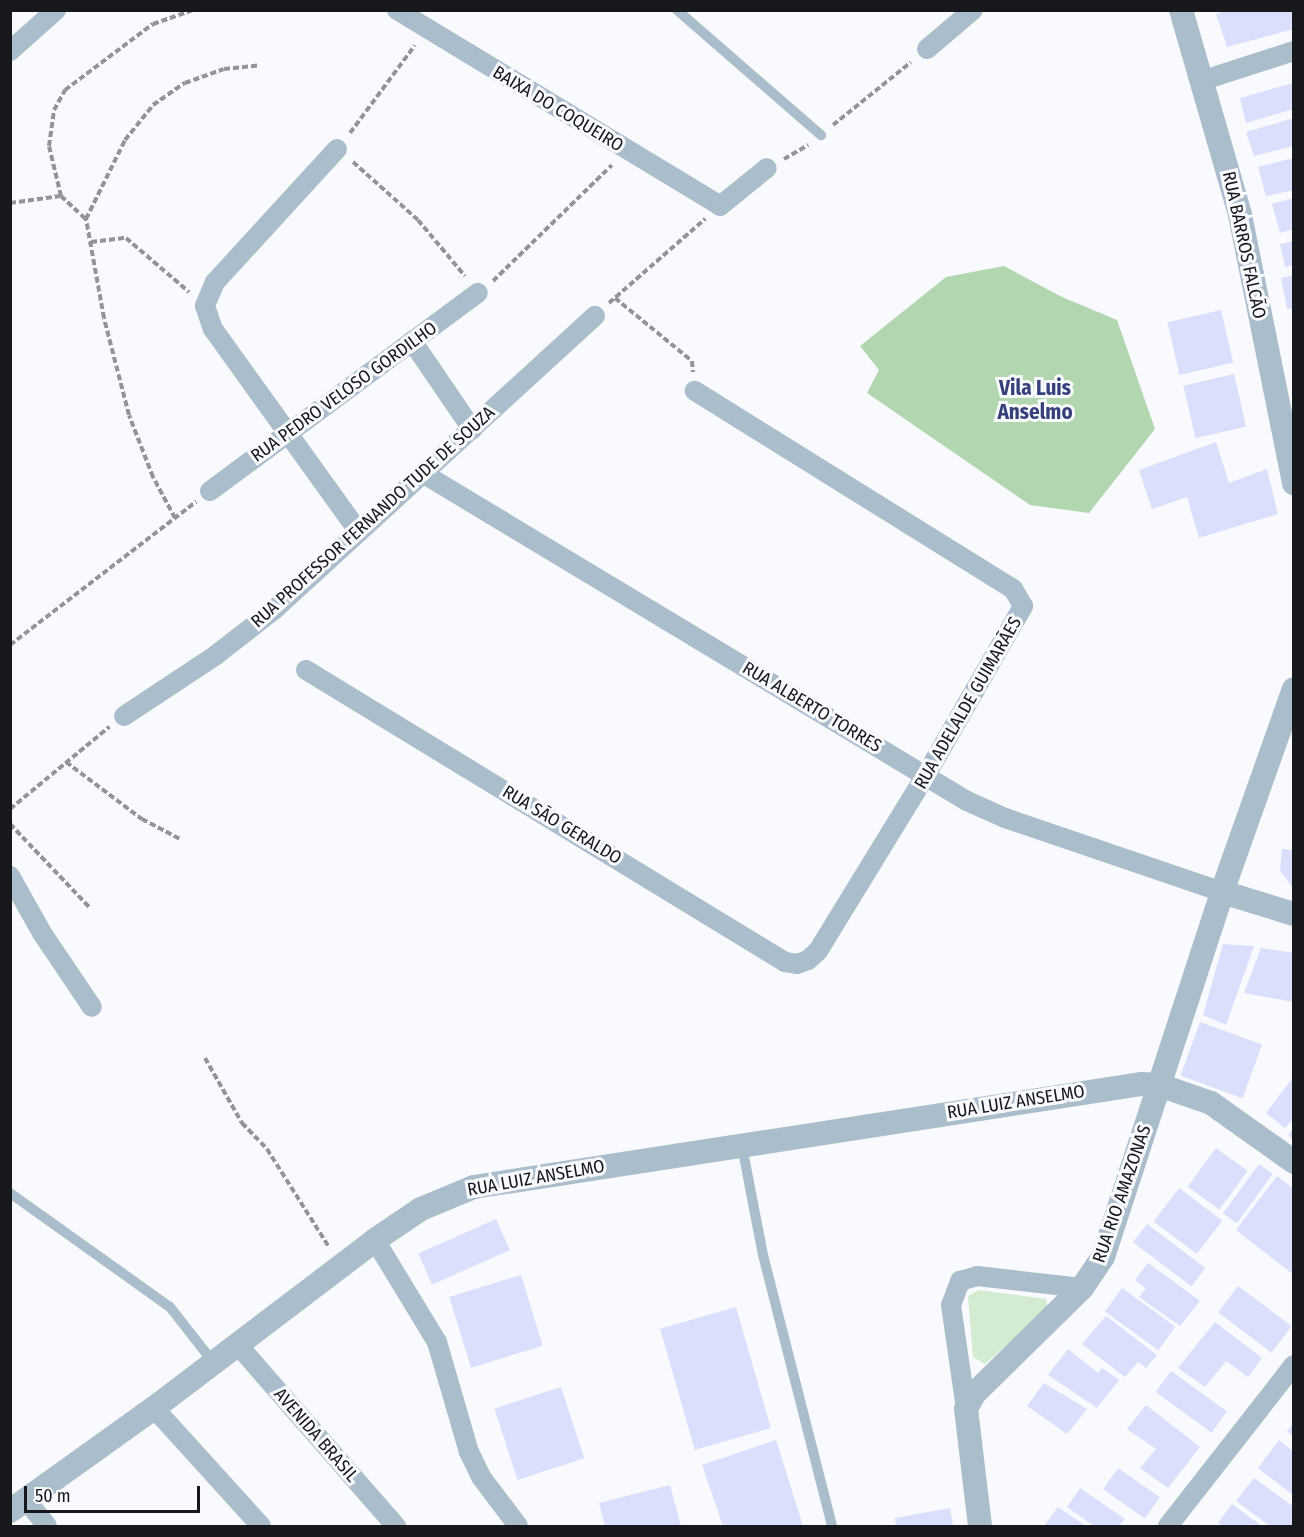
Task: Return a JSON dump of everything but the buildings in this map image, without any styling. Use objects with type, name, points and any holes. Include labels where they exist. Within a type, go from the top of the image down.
[{"type":"street","points":[[10,51],[56,10]]},
{"type":"street","name":"BAIXA DO COQUEIRO","points":[[397,10],[720,206]]},
{"type":"street","points":[[927,49],[973,10]]},
{"type":"street","name":"RUA BARROS FALCÃO","points":[[1181,10],[1204,80],[1240,215],[1293,476]]},
{"type":"street","points":[[1204,80],[1293,51]]},
{"type":"street","points":[[338,149],[215,282],[205,306],[213,329],[289,431],[359,532]]},
{"type":"street","points":[[720,206],[767,168]]},
{"type":"street","name":"RUA PEDRO VELOSO GORDILHO","points":[[210,491],[478,293]]},
{"type":"street","name":"RUA PROFESSOR FERNANDO TUDE DE SOUZA","points":[[124,716],[216,655],[267,616],[595,316]]},
{"type":"street","points":[[412,341],[472,429]]},
{"type":"street","name":"RUA ADELALDE GUIMARÃES","points":[[695,391],[1020,596],[1023,606],[1020,618],[818,951]]},
{"type":"street","name":"RUA ALBERTO TORRES","points":[[424,474],[967,801],[1005,818],[1222,892]]},
{"type":"street","name":"RUA SĀO GERALDO","points":[[306,670],[785,962],[797,964],[818,951]]},
{"type":"street","points":[[1293,689],[1287,728],[1222,892],[1293,914]]},
{"type":"street","points":[[10,876],[92,1007]]},
{"type":"street","name":"RUA RIO AMAZONAS","points":[[966,1409],[974,1394],[1082,1288],[1103,1257],[1222,892]]},
{"type":"street","name":"RUA LUIZ ANSELMO","points":[[18,1505],[154,1408],[375,1240],[421,1209],[474,1187],[1116,1085],[1159,1085],[1211,1103],[1293,1162]]},
{"type":"street","points":[[375,1240],[436,1342],[469,1452],[481,1477],[518,1527]]},
{"type":"street","points":[[980,1527],[951,1305],[960,1281],[977,1276],[1082,1288]]},
{"type":"street","name":"AVENIDA BRASIL","points":[[237,1344],[396,1527]]},
{"type":"street","points":[[1168,1527],[1293,1365]]},
{"type":"street","points":[[154,1408],[261,1527]]},
{"type":"street","points":[[18,1505],[47,1527]]},
{"type":"lane","points":[[677,10],[821,135]]},
{"type":"lane","points":[[741,1146],[763,1255],[832,1527]]},
{"type":"lane","points":[[10,1193],[170,1307],[213,1362]]},
{"type":"path","points":[[175,519],[153,477],[129,415],[104,318],[86,219],[61,196],[49,146],[54,110],[65,90],[153,24],[193,10]]},
{"type":"path","points":[[427,30],[338,149],[418,220],[478,293],[565,215],[626,151]]},
{"type":"path","points":[[767,168],[821,135],[927,49]]},
{"type":"path","points":[[86,219],[125,140],[153,105],[185,83],[224,69],[260,64]]},
{"type":"path","points":[[10,203],[61,196]]},
{"type":"path","points":[[595,316],[720,206]]},
{"type":"path","points":[[91,242],[126,237],[205,306]]},
{"type":"path","points":[[615,298],[692,361],[695,391]]},
{"type":"path","points":[[10,645],[210,491]]},
{"type":"path","points":[[10,809],[124,716]]},
{"type":"path","points":[[66,762],[142,819],[180,839]]},
{"type":"path","points":[[10,824],[91,909]]},
{"type":"path","points":[[205,1058],[242,1123],[267,1149],[341,1265]]},
{"type":"green space","points":[[1004,266],[1062,297],[1117,320],[1155,429],[1089,513],[1030,505],[867,393],[879,370],[860,346],[946,277]]},
{"type":"green space","points":[[979,1290],[1046,1299],[1048,1309],[985,1364],[973,1357],[968,1296]]},
{"type":"district","name":"Vila Luis Anselmo","points":[[1035,400]]}]
